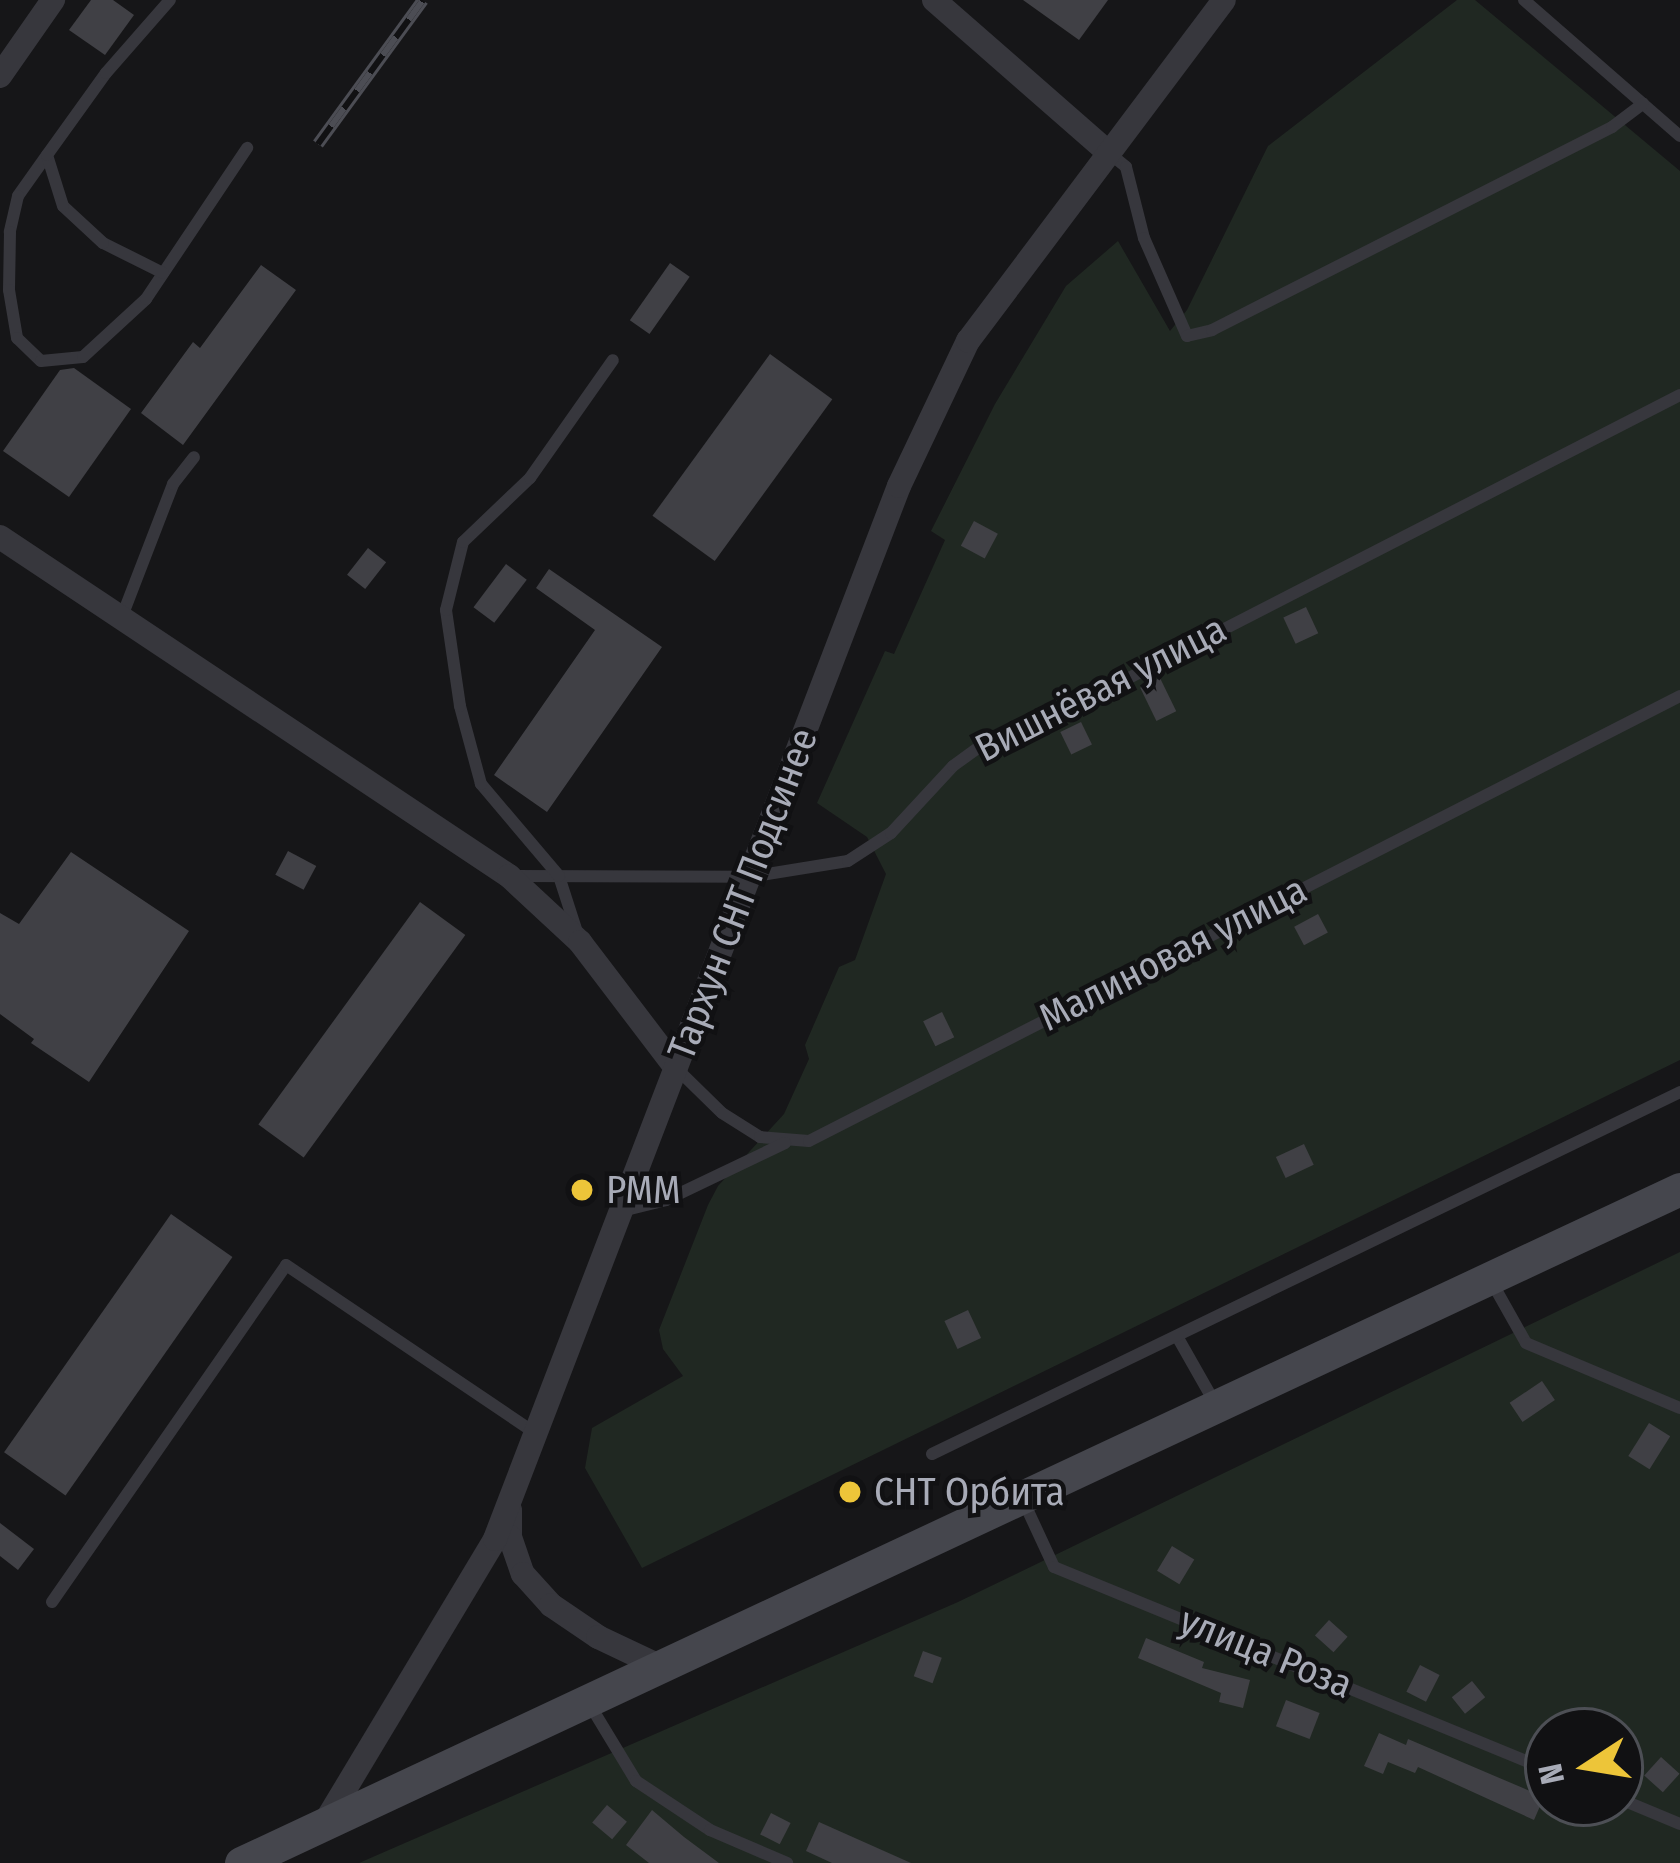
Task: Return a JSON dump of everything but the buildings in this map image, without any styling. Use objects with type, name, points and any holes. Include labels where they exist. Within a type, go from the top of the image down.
[{"type":"main road","points":[[241,1863],[1680,1189]]},
{"type":"street","points":[[0,76],[52,0]]},
{"type":"street","points":[[934,0],[1108,153]]},
{"type":"street","name":"Тархун СНТ Подсинее","points":[[324,1824],[495,1539],[899,486],[968,341],[1224,0]]},
{"type":"street","points":[[0,537],[509,876],[580,942],[676,1068]]},
{"type":"street","points":[[510,1501],[510,1537],[523,1574],[550,1605],[598,1637],[659,1666]]},
{"type":"lane","points":[[170,0],[106,73],[18,196],[10,232],[9,290],[17,338],[41,361],[83,357],[146,298],[247,148]]},
{"type":"lane","points":[[1524,0],[1680,136]]},
{"type":"lane","points":[[1108,153],[1126,167],[1144,238],[1187,336],[1212,330],[1591,137],[1642,104]]},
{"type":"lane","points":[[47,155],[63,206],[103,243],[163,274]]},
{"type":"lane","points":[[580,942],[560,876],[481,784],[460,706],[446,610],[463,542],[530,478],[613,360]]},
{"type":"lane","name":"Вишнёвая улица","points":[[509,876],[749,877],[857,856],[891,833],[953,766],[982,746],[1049,719],[1680,394]]},
{"type":"lane","points":[[120,620],[173,484],[194,457]]},
{"type":"lane","name":"Малиновая улица","points":[[621,1211],[685,1192],[786,1143],[809,1141],[1680,697]]},
{"type":"lane","points":[[676,1068],[722,1113],[760,1137],[786,1143]]},
{"type":"lane","points":[[932,1454],[1680,1092]]},
{"type":"lane","points":[[52,1602],[286,1265],[536,1433]]},
{"type":"lane","points":[[1490,1278],[1526,1343],[1680,1408]]},
{"type":"lane","points":[[1178,1338],[1216,1406]]},
{"type":"lane","name":"улица Роза","points":[[1022,1497],[1054,1567],[1524,1760]]},
{"type":"lane","points":[[586,1699],[636,1781],[710,1830],[787,1863]]},
{"type":"lane","points":[[1644,1809],[1680,1824]]},
{"type":"shaded area","points":[[1457,0],[1475,0],[1680,171],[1680,1060],[642,1568],[585,1468],[592,1428],[683,1376],[663,1349],[659,1330],[708,1205],[718,1186],[784,1114],[809,1059],[805,1045],[839,967],[855,960],[886,874],[867,837],[817,803],[885,651],[894,654],[945,540],[931,531],[995,404],[1066,286],[1118,241],[1170,331],[1187,310],[1268,146]]},
{"type":"shaded area","points":[[1680,1252],[1680,1863],[359,1863],[958,1602]]},
{"type":"railway","points":[[318,144],[423,0]]},
{"type":"place","name":"РММ","points":[[582,1190]]},
{"type":"place","name":"СНТ Орбита","points":[[850,1492]]}]
